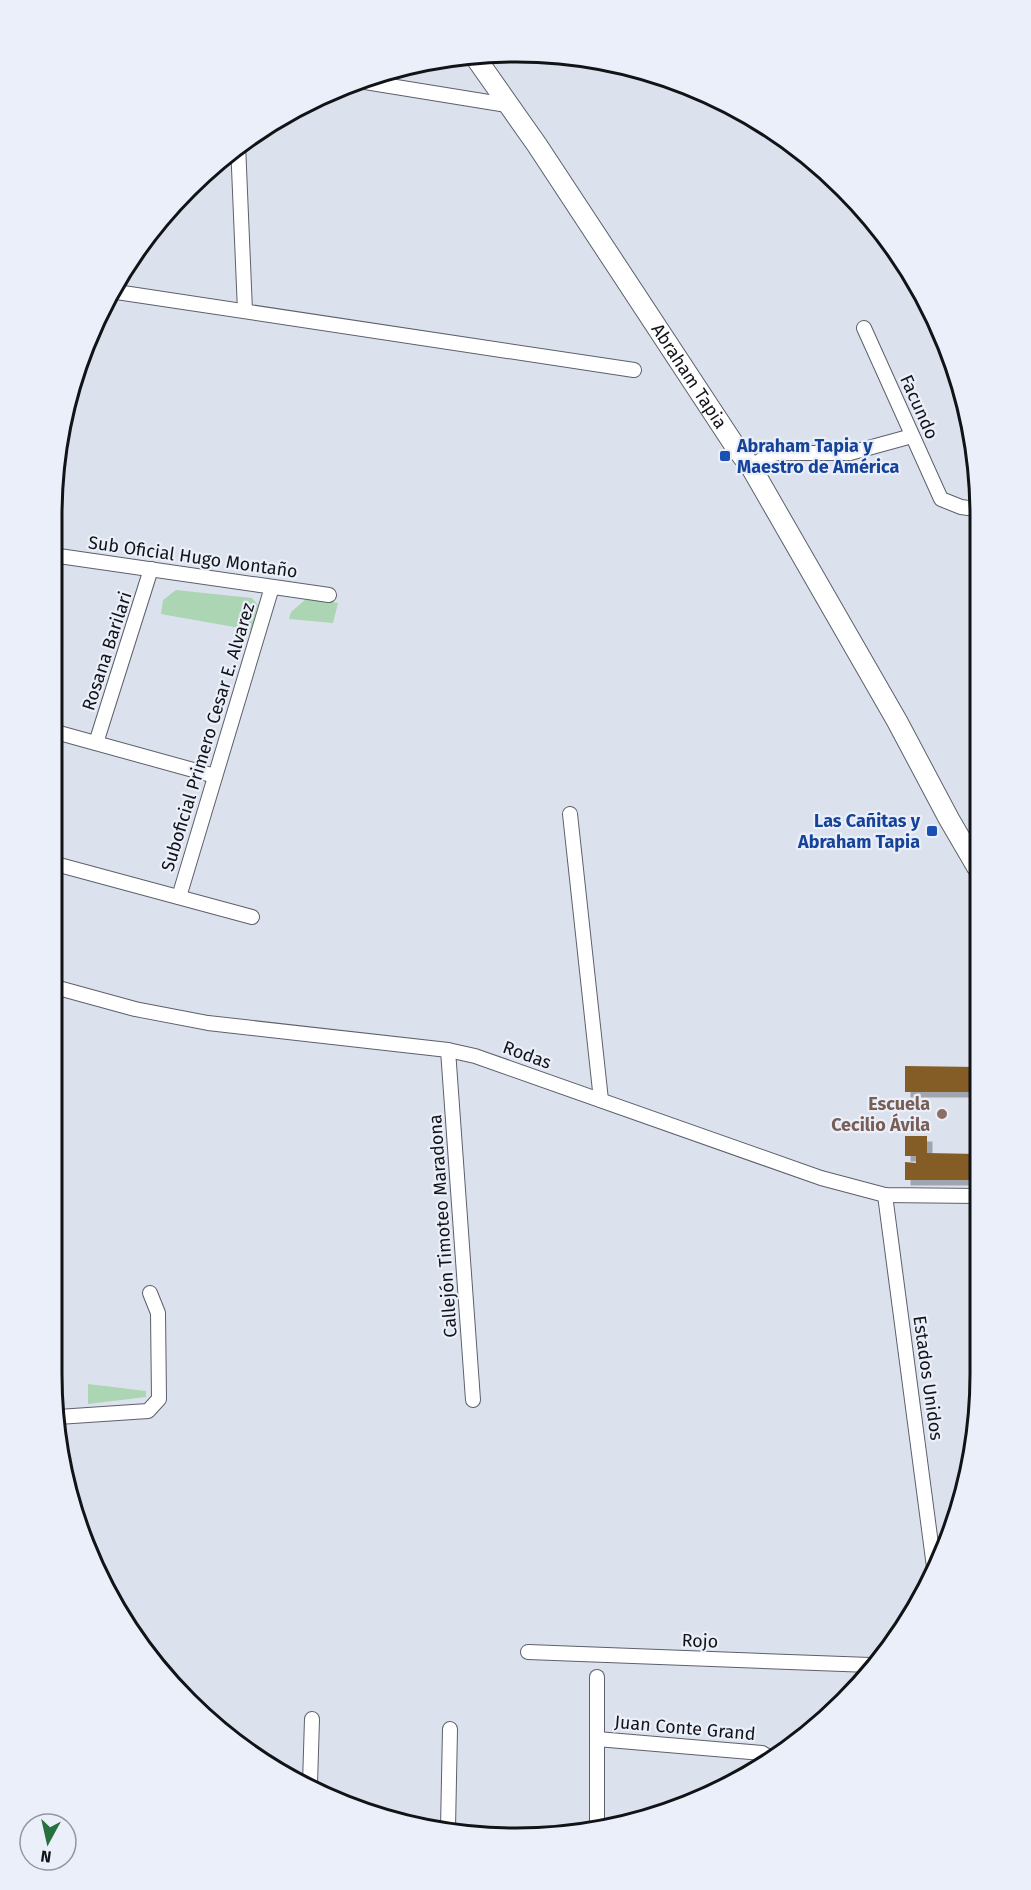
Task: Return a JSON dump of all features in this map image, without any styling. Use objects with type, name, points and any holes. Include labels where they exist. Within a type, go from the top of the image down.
[{"type":"street","name":"Abraham Tapia","points":[[479,63],[537,145],[751,467],[897,721],[970,855]]},
{"type":"street","points":[[377,84],[507,105]]},
{"type":"street","points":[[238,155],[245,312]]},
{"type":"street","points":[[120,293],[634,370]]},
{"type":"street","name":"Facundo","points":[[864,328],[941,499],[970,508]]},
{"type":"street","points":[[751,467],[767,456],[778,453],[850,453],[912,436]]},
{"type":"street","name":"Sub Oficial Hugo Montaño","points":[[62,556],[329,595]]},
{"type":"street","name":"Rosana Barilari","points":[[96,743],[152,569]]},
{"type":"street","name":"Suboficial Primero Cesar E. Alvarez","points":[[179,897],[272,587]]},
{"type":"street","points":[[62,734],[215,776]]},
{"type":"street","points":[[570,814],[602,1100]]},
{"type":"street","points":[[62,866],[252,917]]},
{"type":"street","name":"Rodas","points":[[62,989],[135,1009],[208,1023],[448,1050],[475,1056],[821,1178],[885,1195],[970,1196]]},
{"type":"street","name":"Callejón Timoteo Maradona","points":[[448,1050],[473,1400]]},
{"type":"street","name":"Estados Unidos","points":[[885,1195],[932,1554]]},
{"type":"street","points":[[63,1417],[148,1411],[159,1399],[158,1312],[150,1293]]},
{"type":"street","name":"Rojo","points":[[528,1652],[865,1665]]},
{"type":"street","points":[[597,1677],[597,1821]]},
{"type":"street","points":[[309,1779],[312,1719]]},
{"type":"street","points":[[448,1824],[450,1729]]},
{"type":"street","name":"Juan Conte Grand","points":[[597,1739],[765,1754]]},
{"type":"green space","points":[[176,590],[252,598],[258,605],[251,630],[161,614],[163,600]]},
{"type":"green space","points":[[306,599],[338,603],[333,623],[289,619],[291,612]]},
{"type":"green space","points":[[88,1384],[146,1391],[146,1397],[88,1404]]},
{"type":"building","points":[[905,1066],[970,1067],[970,1092],[905,1092]]},
{"type":"building","points":[[905,1136],[927,1136],[927,1153],[970,1154],[970,1180],[905,1180],[905,1162],[916,1163],[916,1156],[905,1156]]},
{"type":"place","name":"Abraham Tapia y Maestro de América","points":[[725,456]]},
{"type":"place","name":"Las Cañitas y Abraham Tapia","points":[[932,831]]},
{"type":"place","name":"Escuela Cecilio Ávila","points":[[942,1114]]}]
